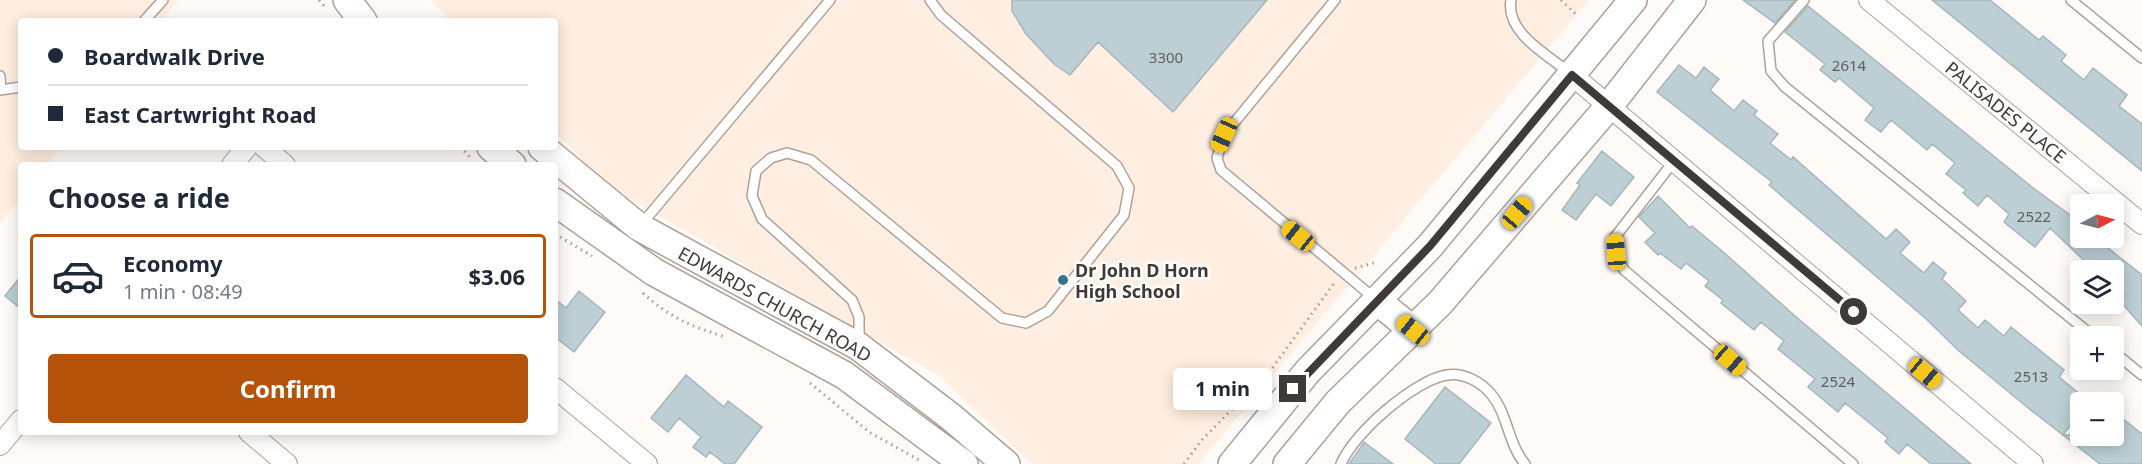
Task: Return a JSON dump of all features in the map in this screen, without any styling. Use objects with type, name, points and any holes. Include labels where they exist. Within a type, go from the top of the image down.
[{"type":"main road","points":[[347,0],[361,18]]},
{"type":"main road","points":[[1232,464],[1308,371],[1430,246],[1633,0]]},
{"type":"main road","points":[[1287,464],[1338,402],[1440,303],[1609,106],[1692,0]]},
{"type":"main road","points":[[494,150],[508,162]]},
{"type":"main road","name":"EDWARDS CHURCH ROAD","points":[[545,150],[555,162]]},
{"type":"main road","name":"EDWARDS CHURCH ROAD","points":[[558,166],[624,242],[654,272],[844,375],[964,464]]},
{"type":"main road","name":"EDWARDS CHURCH ROAD","points":[[558,204],[624,242],[858,346],[951,417],[1006,464]]},
{"type":"main road","points":[[1376,300],[1413,330]]},
{"type":"street","name":"PALISADES PLACE","points":[[1869,0],[2142,224]]},
{"type":"street","points":[[1572,75],[2033,464]]},
{"type":"street","points":[[234,162],[244,150]]},
{"type":"street","points":[[268,150],[282,162]]},
{"type":"street","points":[[558,391],[646,464]]},
{"type":"street","points":[[0,445],[18,424]]},
{"type":"street","points":[[253,435],[287,464]]},
{"type":"lane","points":[[147,18],[163,0]]},
{"type":"lane","points":[[624,242],[830,0]]},
{"type":"lane","points":[[858,346],[859,317],[852,300],[762,219],[752,196],[756,171],[771,158],[787,153],[811,160],[1002,318],[1026,323],[1048,311],[1124,215],[1129,188],[1117,166],[941,15],[930,0]]},
{"type":"lane","points":[[1335,0],[1224,135],[1218,146],[1217,158],[1221,170],[1282,224],[1376,300]]},
{"type":"lane","points":[[1511,0],[1515,23],[1528,39],[1572,75]]},
{"type":"lane","points":[[1804,0],[1768,41],[1771,71],[1785,87],[2081,326]]},
{"type":"lane","points":[[2071,0],[2142,58]]},
{"type":"lane","points":[[0,76],[1,90],[18,87]]},
{"type":"lane","points":[[1674,161],[1615,237],[1616,252],[1624,270],[1853,464]]},
{"type":"lane","points":[[2124,360],[2141,373]]},
{"type":"lane","points":[[1341,464],[1345,453],[1394,405],[1426,382],[1447,375],[1459,374],[1475,380],[1491,394],[1525,464]]},
{"type":"path","points":[[1561,0],[1578,16]]},
{"type":"path","points":[[463,150],[474,162]]},
{"type":"path","points":[[558,234],[624,242]]},
{"type":"path","points":[[1184,464],[1238,403],[1246,390],[1265,378],[1330,287],[1344,274],[1359,265],[1374,264]]},
{"type":"path","points":[[637,286],[662,310],[686,325],[732,339]]},
{"type":"path","points":[[802,376],[869,432],[926,464]]},
{"type":"shaded area","points":[[0,0],[178,0],[164,18],[18,18],[18,150],[59,150],[49,162],[18,162],[18,201],[0,223]]},
{"type":"shaded area","name":"Dr John D Horn High School","points":[[431,0],[1589,0],[1198,464],[1032,464],[938,375],[607,186],[558,134],[558,18],[448,18]]},
{"type":"building","points":[[1012,0],[1267,0],[1173,112],[1098,42],[1070,75],[1054,64],[1026,34],[1012,11]]},
{"type":"building","points":[[1743,0],[1795,0],[1775,23]]},
{"type":"building","points":[[1932,0],[1990,0],[2039,40],[2043,36],[2066,55],[2061,61],[2084,80],[2093,68],[2127,95],[2119,106],[2142,124],[2142,171]]},
{"type":"building","points":[[1808,6],[2032,187],[2070,215],[2070,247],[2050,228],[2035,247],[2004,222],[2009,214],[1987,195],[1978,206],[1963,193],[1966,190],[1946,174],[1955,163],[1932,144],[1927,150],[1891,120],[1881,132],[1865,120],[1874,108],[1839,78],[1835,82],[1820,70],[1825,64],[1785,32]]},
{"type":"building","points":[[1679,65],[1696,78],[1704,67],[1719,79],[1710,90],[1734,111],[1743,100],[1757,111],[1754,115],[1778,134],[1770,143],[1791,160],[1793,157],[1886,239],[1896,229],[1910,242],[1900,253],[1924,273],[1933,262],[1946,273],[1942,279],[1966,301],[1958,310],[1978,328],[1985,320],[2004,336],[2011,327],[2064,370],[2059,377],[2078,392],[2070,392],[2070,426],[2063,435],[2070,435],[2070,441],[2027,407],[1959,351],[1924,317],[1769,185],[1772,182],[1657,92]]},
{"type":"building","points":[[1602,151],[1634,177],[1611,206],[1596,194],[1576,220],[1562,210],[1580,185],[1577,183]]},
{"type":"building","points":[[1658,196],[1690,228],[1692,226],[1722,251],[1795,316],[1971,464],[1931,464],[1907,444],[1899,454],[1885,442],[1888,438],[1845,403],[1838,412],[1808,387],[1815,379],[1778,349],[1784,341],[1761,322],[1754,330],[1721,303],[1723,300],[1705,286],[1709,281],[1686,263],[1681,269],[1660,253],[1658,255],[1645,242],[1655,233],[1639,217]]},
{"type":"building","points":[[2071,248],[2108,248],[2123,260],[2084,260]]},
{"type":"building","points":[[2124,261],[2142,275],[2142,326],[2124,306],[2126,296],[2124,294]]},
{"type":"building","points":[[18,280],[18,307],[5,296]]},
{"type":"building","points":[[579,291],[605,312],[574,352],[558,339],[558,301],[566,308]]},
{"type":"building","points":[[686,375],[724,407],[728,401],[762,427],[734,464],[725,464],[710,452],[706,457],[693,447],[701,437],[679,418],[668,432],[651,418]]},
{"type":"building","points":[[1445,387],[1491,423],[1459,464],[1436,464],[1405,439]]},
{"type":"building","points":[[2124,420],[2142,434],[2142,464],[2100,464],[2077,446],[2124,446]]},
{"type":"building","points":[[1364,442],[1393,464],[1349,464]]},
{"type":"place","name":"Dr John D Horn High School","points":[[1063,280]]},
{"type":"route","points":[[1293,389],[1335,342],[1430,246],[1572,75],[1854,312]]}]
